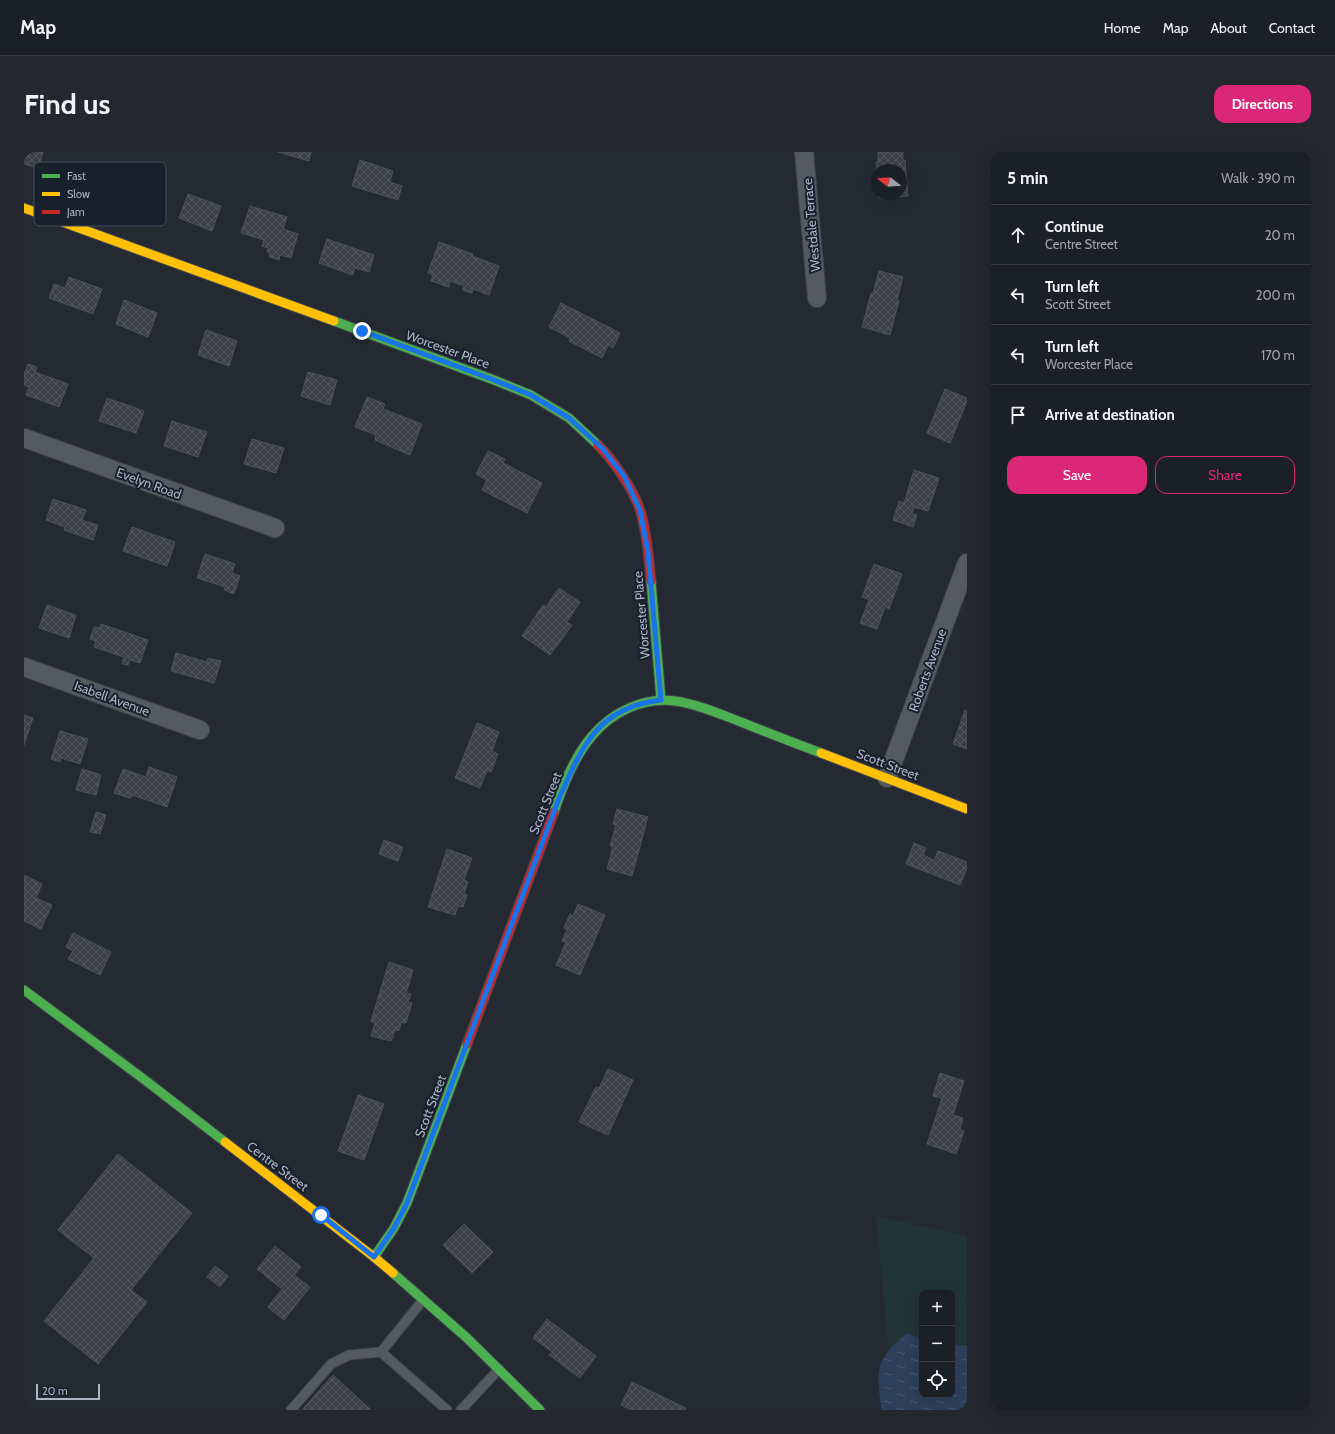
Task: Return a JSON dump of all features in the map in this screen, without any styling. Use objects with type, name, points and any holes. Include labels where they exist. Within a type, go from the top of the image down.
[{"type":"street","name":"Westdale Terrace","points":[[804,152],[817,298]]},
{"type":"street","name":"Worcester Place","points":[[24,208],[34,212]]},
{"type":"street","name":"Worcester Place","points":[[73,226],[494,380],[531,395],[569,418],[602,448],[624,476],[640,510],[648,552],[661,700]]},
{"type":"street","name":"Evelyn Road","points":[[24,438],[275,528]]},
{"type":"street","name":"Roberts Avenue","points":[[887,778],[967,563]]},
{"type":"street","name":"Isabell Avenue","points":[[24,667],[200,730]]},
{"type":"street","name":"Scott Street","points":[[374,1257],[394,1228],[407,1203],[558,801],[580,754],[591,736],[618,712],[647,702],[661,700],[691,704],[967,809]]},
{"type":"street","name":"Centre Street","points":[[24,990],[144,1080],[374,1257],[499,1368],[540,1410]]},
{"type":"lane","points":[[381,1352],[423,1299]]},
{"type":"lane","points":[[291,1410],[331,1364],[349,1355],[381,1352],[448,1410]]},
{"type":"lane","points":[[461,1410],[499,1368]]},
{"type":"green space","points":[[876,1216],[967,1236],[967,1410],[894,1410]]},
{"type":"water","points":[[907,1333],[919,1338],[919,1398],[955,1398],[955,1344],[967,1346],[967,1410],[881,1410],[879,1381],[880,1365],[889,1350]]},
{"type":"building","points":[[24,152],[43,152],[40,162],[34,162],[34,167],[24,164]]},
{"type":"building","points":[[278,152],[311,152],[309,161]]},
{"type":"building","points":[[878,152],[903,152],[903,160],[905,160],[905,164],[876,164],[876,162],[878,162]]},
{"type":"building","points":[[360,160],[393,171],[390,182],[402,186],[398,200],[352,186]]},
{"type":"building","points":[[188,194],[221,206],[212,231],[179,218]]},
{"type":"building","points":[[250,206],[287,217],[283,229],[298,234],[291,258],[280,255],[279,260],[269,257],[270,252],[267,252],[268,248],[262,246],[264,240],[241,233]]},
{"type":"building","points":[[327,239],[374,255],[369,272],[355,268],[353,275],[319,263]]},
{"type":"building","points":[[439,242],[473,254],[472,256],[499,266],[489,295],[473,289],[472,293],[462,290],[464,286],[450,281],[449,287],[431,281],[433,275],[428,273]]},
{"type":"building","points":[[879,271],[903,277],[897,300],[899,301],[890,335],[862,327],[871,293],[873,293]]},
{"type":"building","points":[[69,277],[102,289],[93,314],[49,298],[54,284],[65,288]]},
{"type":"building","points":[[124,300],[157,313],[148,337],[116,324]]},
{"type":"building","points":[[561,303],[620,333],[613,348],[608,345],[602,358],[569,341],[570,338],[549,327]]},
{"type":"building","points":[[206,330],[237,341],[229,366],[198,355]]},
{"type":"building","points":[[28,364],[37,367],[35,372],[68,384],[59,407],[26,395],[29,387],[24,385],[24,374]]},
{"type":"building","points":[[308,372],[337,380],[330,405],[301,396]]},
{"type":"building","points":[[945,389],[967,398],[950,443],[927,433]]},
{"type":"building","points":[[367,397],[385,404],[383,409],[422,424],[410,455],[375,440],[376,435],[355,427]]},
{"type":"building","points":[[107,398],[144,411],[136,433],[99,421]]},
{"type":"building","points":[[172,421],[207,432],[198,457],[164,446]]},
{"type":"building","points":[[252,439],[284,448],[276,473],[244,464]]},
{"type":"building","points":[[488,451],[505,459],[503,463],[542,483],[527,513],[482,490],[487,480],[476,474]]},
{"type":"building","points":[[914,470],[939,478],[928,511],[914,507],[912,514],[917,515],[913,527],[893,520],[899,501],[904,503]]},
{"type":"building","points":[[53,499],[86,510],[82,520],[98,525],[93,540],[64,530],[65,527],[46,520]]},
{"type":"building","points":[[132,527],[175,542],[167,566],[123,551]]},
{"type":"building","points":[[205,554],[235,564],[232,573],[240,576],[234,594],[224,590],[225,587],[197,578]]},
{"type":"building","points":[[874,564],[902,574],[889,609],[885,607],[877,629],[860,623],[869,600],[862,597]]},
{"type":"building","points":[[559,588],[580,602],[567,622],[572,625],[550,655],[522,636],[543,605],[546,607]]},
{"type":"building","points":[[47,605],[76,615],[69,638],[39,628]]},
{"type":"building","points":[[101,624],[148,640],[140,663],[130,660],[128,665],[122,664],[124,657],[94,647],[96,641],[90,639],[94,627],[100,628]]},
{"type":"building","points":[[176,653],[207,662],[208,658],[221,661],[214,683],[171,671]]},
{"type":"building","points":[[965,710],[967,711],[967,749],[953,744]]},
{"type":"building","points":[[24,715],[33,718],[24,745]]},
{"type":"building","points":[[477,723],[499,732],[492,751],[498,754],[491,772],[487,770],[480,788],[455,778]]},
{"type":"building","points":[[60,731],[88,739],[80,764],[61,758],[60,762],[51,759]]},
{"type":"building","points":[[149,767],[177,777],[167,807],[132,795],[130,798],[114,793],[123,769],[146,777]]},
{"type":"building","points":[[82,769],[101,775],[96,795],[76,790]]},
{"type":"building","points":[[617,809],[648,817],[632,876],[607,869],[613,846],[610,846],[616,825],[613,824]]},
{"type":"building","points":[[96,812],[106,815],[100,834],[90,832]]},
{"type":"building","points":[[384,840],[403,847],[398,861],[379,854]]},
{"type":"building","points":[[914,843],[926,848],[923,855],[934,860],[938,851],[967,862],[967,868],[960,885],[906,864]]},
{"type":"building","points":[[447,849],[472,858],[464,880],[468,882],[464,894],[467,895],[463,907],[458,906],[455,915],[428,907]]},
{"type":"building","points":[[24,875],[42,884],[36,898],[52,905],[41,929],[24,921]]},
{"type":"building","points":[[578,904],[605,915],[580,975],[556,965],[566,942],[562,941],[567,930],[564,928],[570,914],[573,916]]},
{"type":"building","points":[[73,933],[111,952],[100,975],[68,959],[73,951],[66,947]]},
{"type":"building","points":[[389,962],[413,970],[406,993],[411,994],[408,1002],[412,1003],[406,1023],[401,1022],[399,1031],[395,1030],[391,1041],[371,1036],[375,1023],[371,1021]]},
{"type":"building","points":[[608,1069],[633,1080],[608,1135],[579,1122],[596,1087],[599,1088]]},
{"type":"building","points":[[940,1073],[964,1081],[953,1115],[963,1118],[960,1129],[964,1131],[956,1154],[927,1144],[942,1098],[933,1096]]},
{"type":"building","points":[[358,1095],[384,1104],[364,1160],[338,1151]]},
{"type":"building","points":[[118,1154],[192,1213],[131,1290],[147,1302],[98,1364],[44,1321],[94,1258],[58,1230]]},
{"type":"building","points":[[464,1224],[493,1252],[472,1273],[443,1245]]},
{"type":"building","points":[[275,1246],[301,1267],[294,1275],[310,1287],[284,1320],[268,1307],[282,1289],[257,1269]]},
{"type":"building","points":[[215,1266],[228,1276],[220,1287],[207,1277]]},
{"type":"building","points":[[547,1319],[596,1356],[580,1378],[549,1355],[552,1352],[533,1338]]},
{"type":"building","points":[[333,1375],[371,1410],[302,1410]]},
{"type":"building","points":[[632,1382],[686,1408],[685,1410],[631,1410],[621,1405]]},
{"type":"traffic: fast","points":[[334,321],[531,395],[569,418],[598,445]]},
{"type":"traffic: fast","points":[[651,581],[661,700]]},
{"type":"traffic: fast","points":[[554,812],[574,762],[592,736],[600,727],[619,713],[651,701],[675,701],[700,707],[821,753]]},
{"type":"traffic: fast","points":[[24,990],[225,1142]]},
{"type":"traffic: fast","points":[[374,1257],[394,1228],[407,1203],[467,1044]]},
{"type":"traffic: fast","points":[[393,1273],[467,1338],[540,1410]]},
{"type":"traffic: slow","points":[[24,208],[34,212]]},
{"type":"traffic: slow","points":[[73,226],[334,321]]},
{"type":"traffic: slow","points":[[821,753],[967,809]]},
{"type":"traffic: slow","points":[[225,1142],[393,1273]]},
{"type":"traffic: jam","points":[[598,445],[622,476],[637,502],[646,536],[651,581]]},
{"type":"traffic: jam","points":[[467,1044],[554,812]]},
{"type":"route","points":[[321,1215],[374,1257],[394,1228],[407,1203],[558,801],[583,748],[591,736],[618,712],[632,706],[661,700],[648,552],[640,510],[624,476],[602,448],[569,418],[531,395],[362,331]]}]
